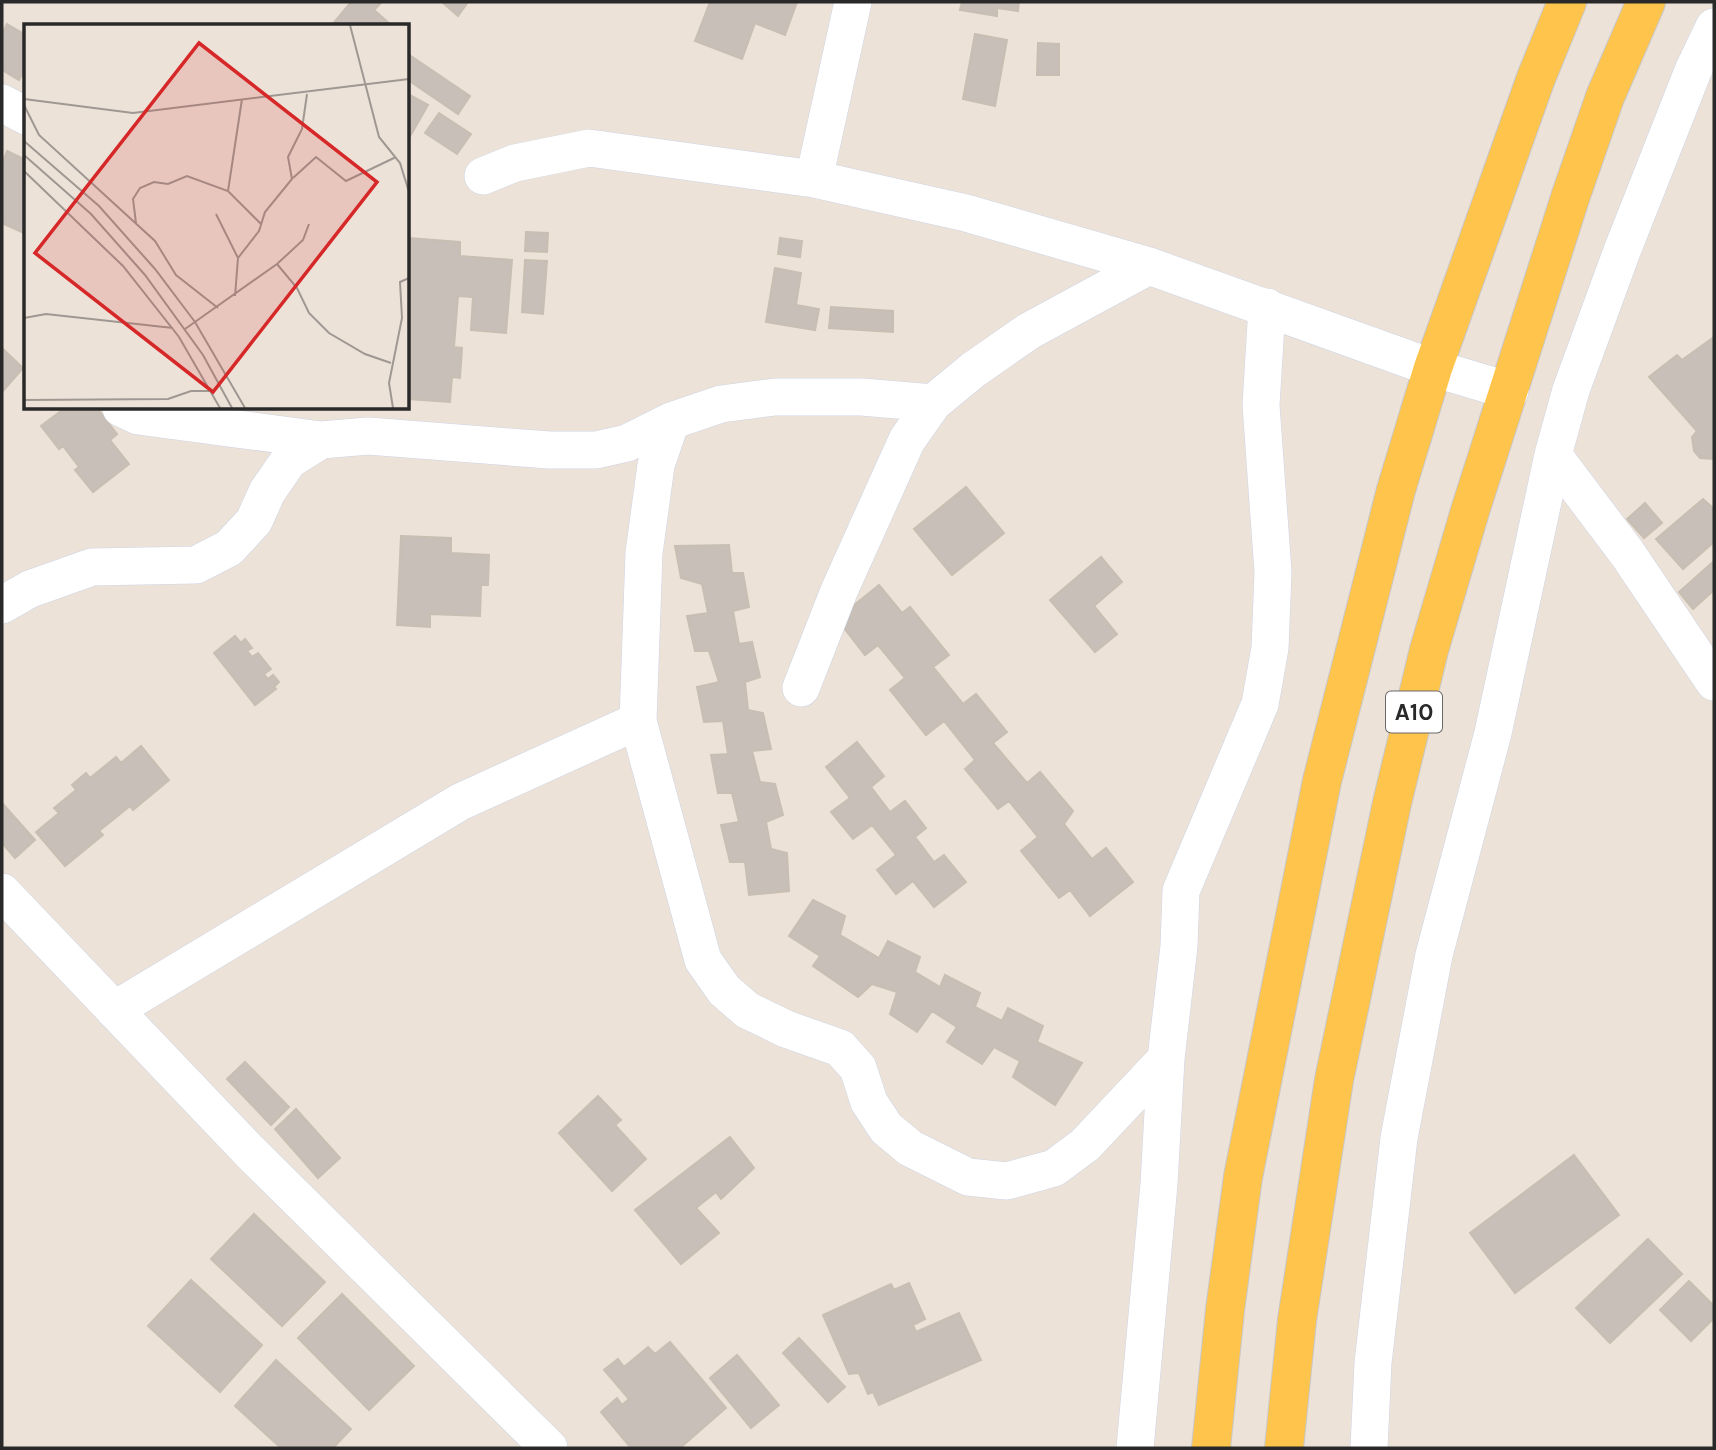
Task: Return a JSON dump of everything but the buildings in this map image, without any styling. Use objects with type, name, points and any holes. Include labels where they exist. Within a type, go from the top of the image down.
[{"type":"main road","points":[[1211,1448],[1225,1310],[1243,1177],[1322,781],[1396,490],[1433,368],[1536,78],[1567,2]]},
{"type":"main road","name":"A10","points":[[1284,1448],[1297,1320],[1334,1080],[1361,947],[1429,650],[1470,511],[1571,195],[1605,97],[1646,2]]},
{"type":"street","points":[[814,179],[853,2]]},
{"type":"street","points":[[1369,1448],[1373,1363],[1399,1138],[1434,955],[1493,733],[1553,455],[1571,390],[1622,251],[1693,71],[1714,27]]},
{"type":"street","points":[[2,103],[24,115]]},
{"type":"street","points":[[483,176],[515,163],[589,148],[814,179],[966,213],[1149,266],[1433,368],[1510,391]]},
{"type":"street","points":[[801,688],[839,591],[903,450],[933,403],[973,370],[1029,331],[1149,266]]},
{"type":"street","points":[[1135,1448],[1166,1059],[1179,946],[1181,891],[1260,704],[1270,648],[1273,572],[1261,405],[1267,307]]},
{"type":"street","points":[[125,410],[138,416],[321,439],[368,436],[549,450],[596,450],[628,443],[671,421],[721,404],[775,397],[862,397],[933,403]]},
{"type":"street","points":[[671,421],[656,465],[644,553],[638,721],[702,960],[724,990],[747,1010],[786,1029],[840,1048],[858,1068],[869,1102],[886,1128],[910,1148],[968,1177],[1007,1181],[1054,1168],[1086,1145],[1166,1059]]},
{"type":"street","points":[[2,605],[30,589],[92,567],[154,568],[196,565],[229,548],[254,521],[267,492],[289,460],[321,439]]},
{"type":"street","points":[[1553,455],[1627,553],[1714,682]]},
{"type":"street","points":[[114,1010],[460,802],[638,721]]},
{"type":"street","points":[[2,891],[250,1152],[549,1448]]}]
